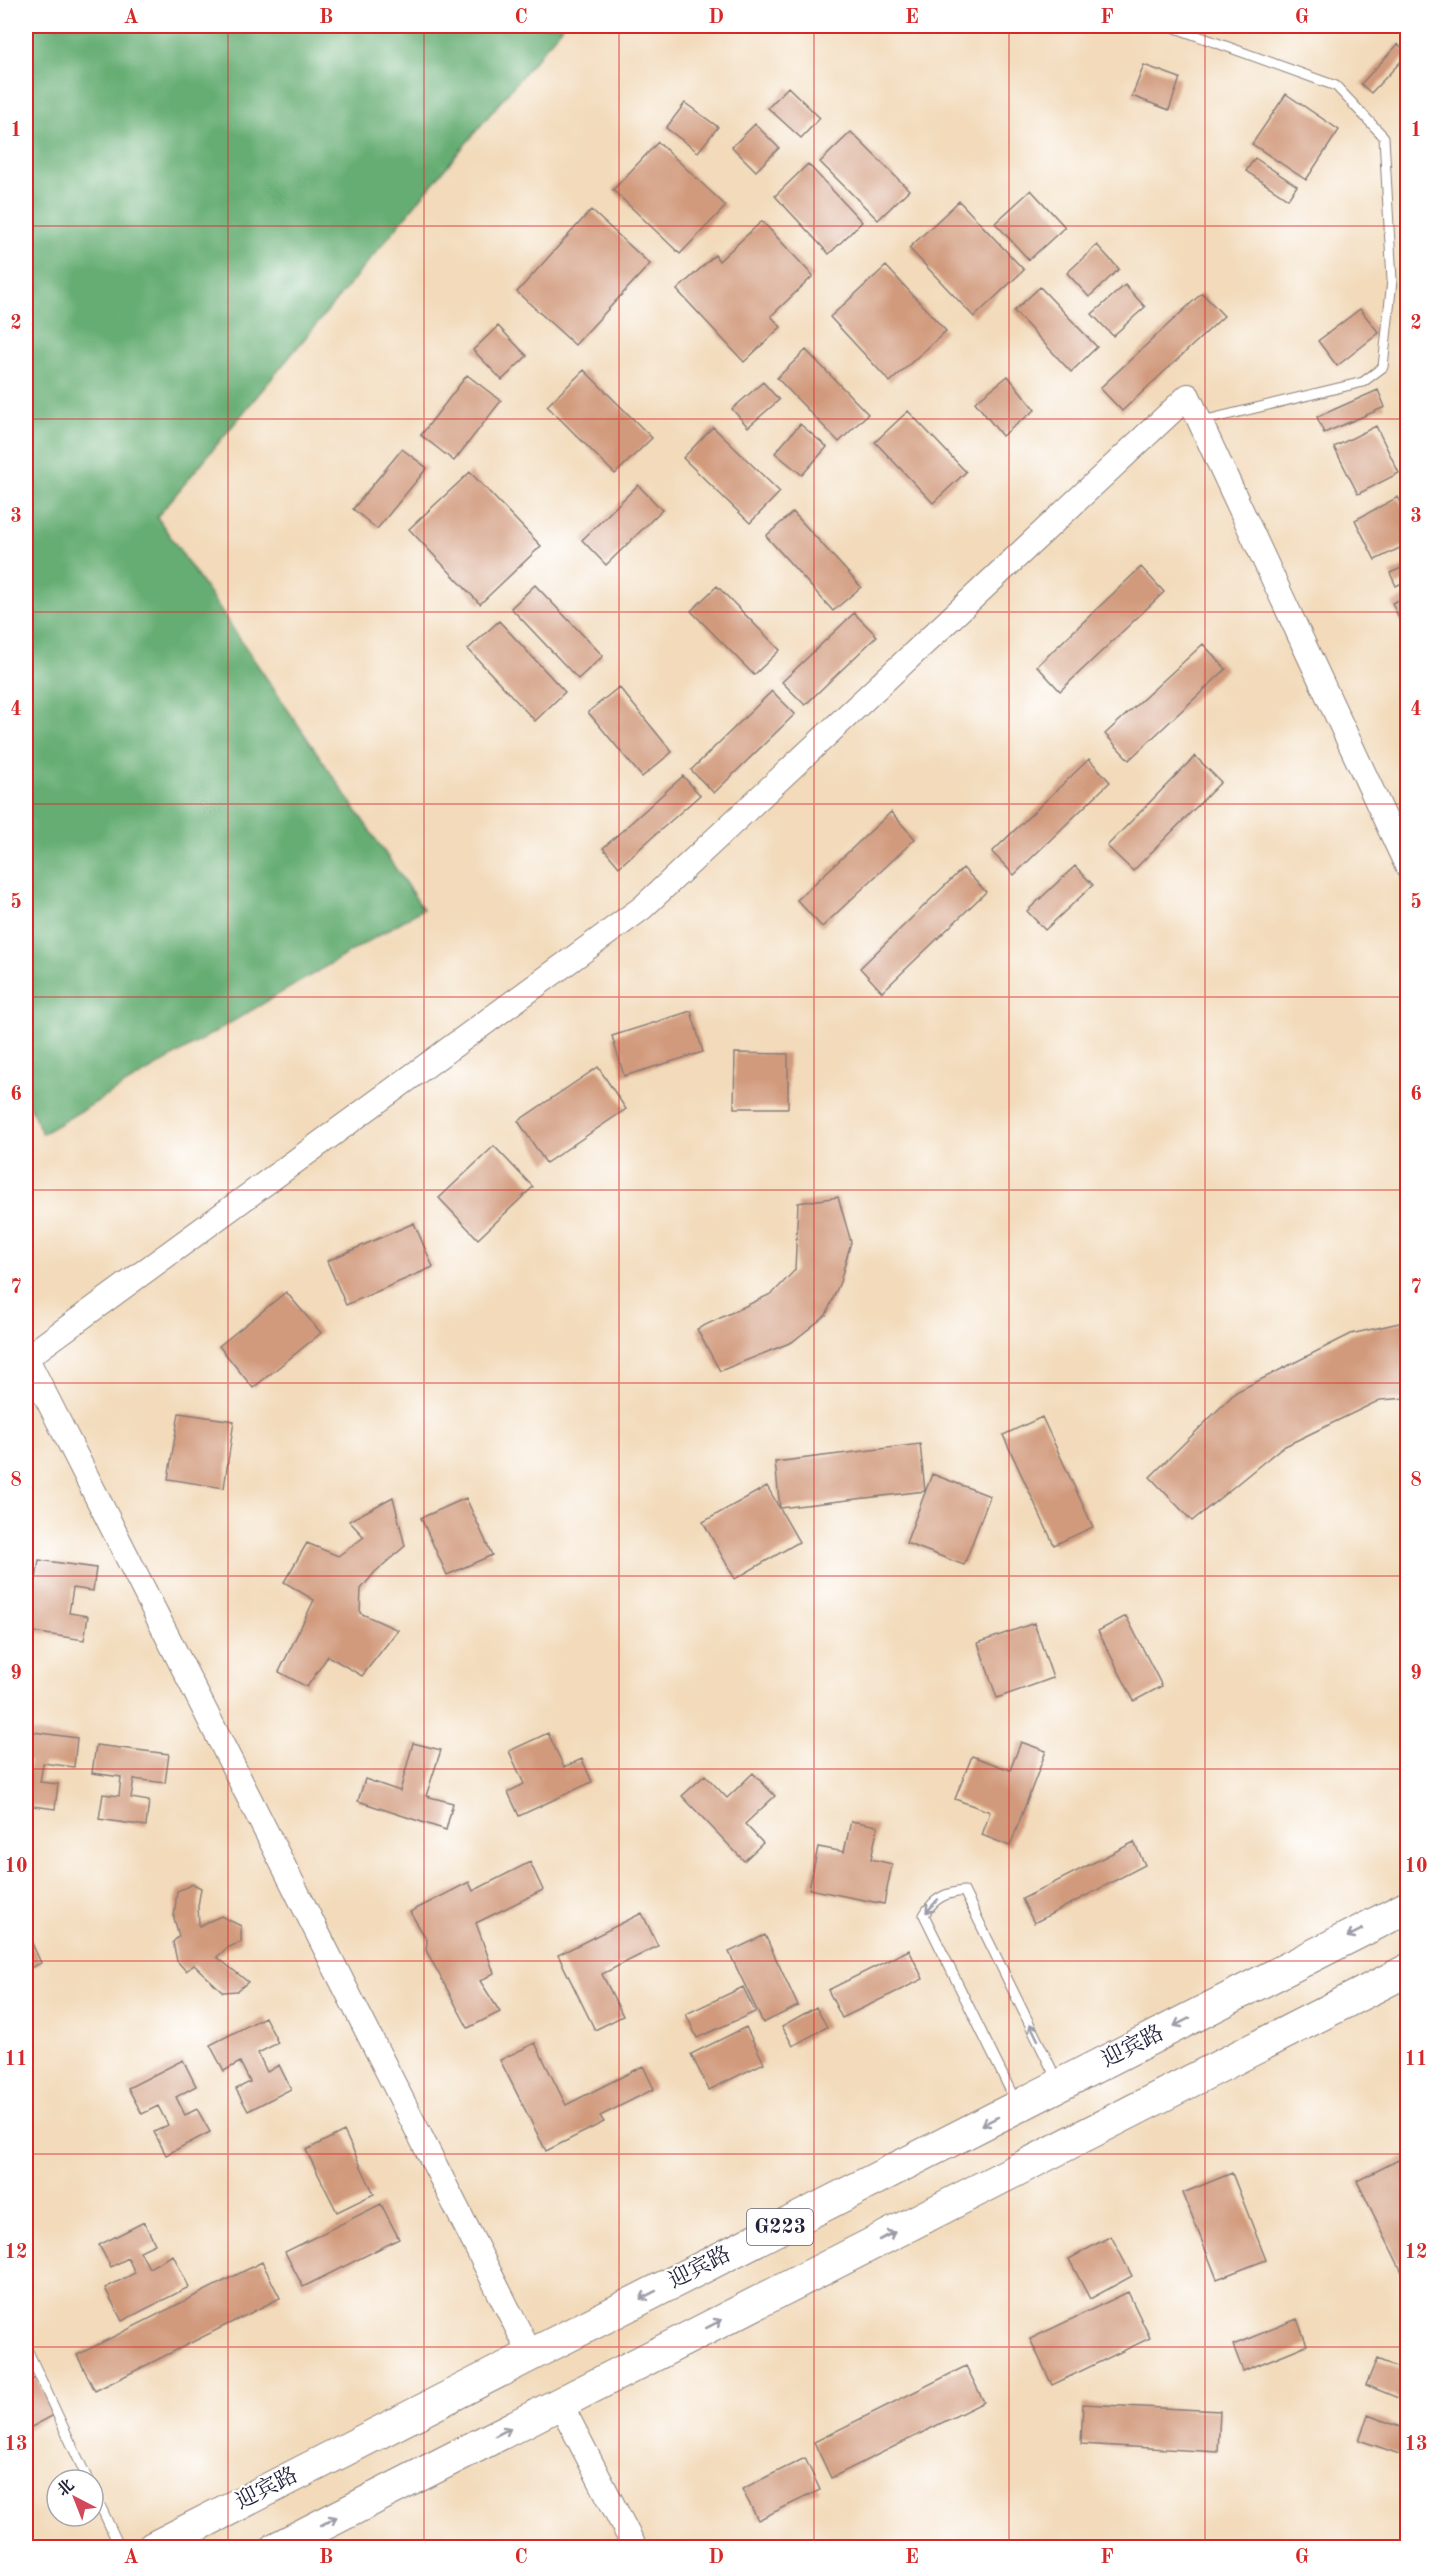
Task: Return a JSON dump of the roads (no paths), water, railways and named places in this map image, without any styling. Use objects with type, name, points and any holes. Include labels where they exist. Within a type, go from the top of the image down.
[{"type":"highway","name":"迎宾路","points":[[153,2547],[1407,1907]]},
{"type":"highway","name":"G223","points":[[277,2547],[1407,1970]]},
{"type":"street","points":[[531,2355],[26,1358],[642,908],[1188,396],[1407,868]]},
{"type":"street","points":[[560,2403],[635,2547]]},
{"type":"lane","points":[[1170,26],[1336,86],[1384,137],[1392,280],[1383,367],[1363,381],[1200,422]]},
{"type":"lane","points":[[1018,2106],[924,1915],[931,1903],[946,1893],[964,1891],[1059,2085]]},
{"type":"lane","points":[[26,2346],[82,2468]]},
{"type":"lane","points":[[105,2515],[120,2547]]}]
